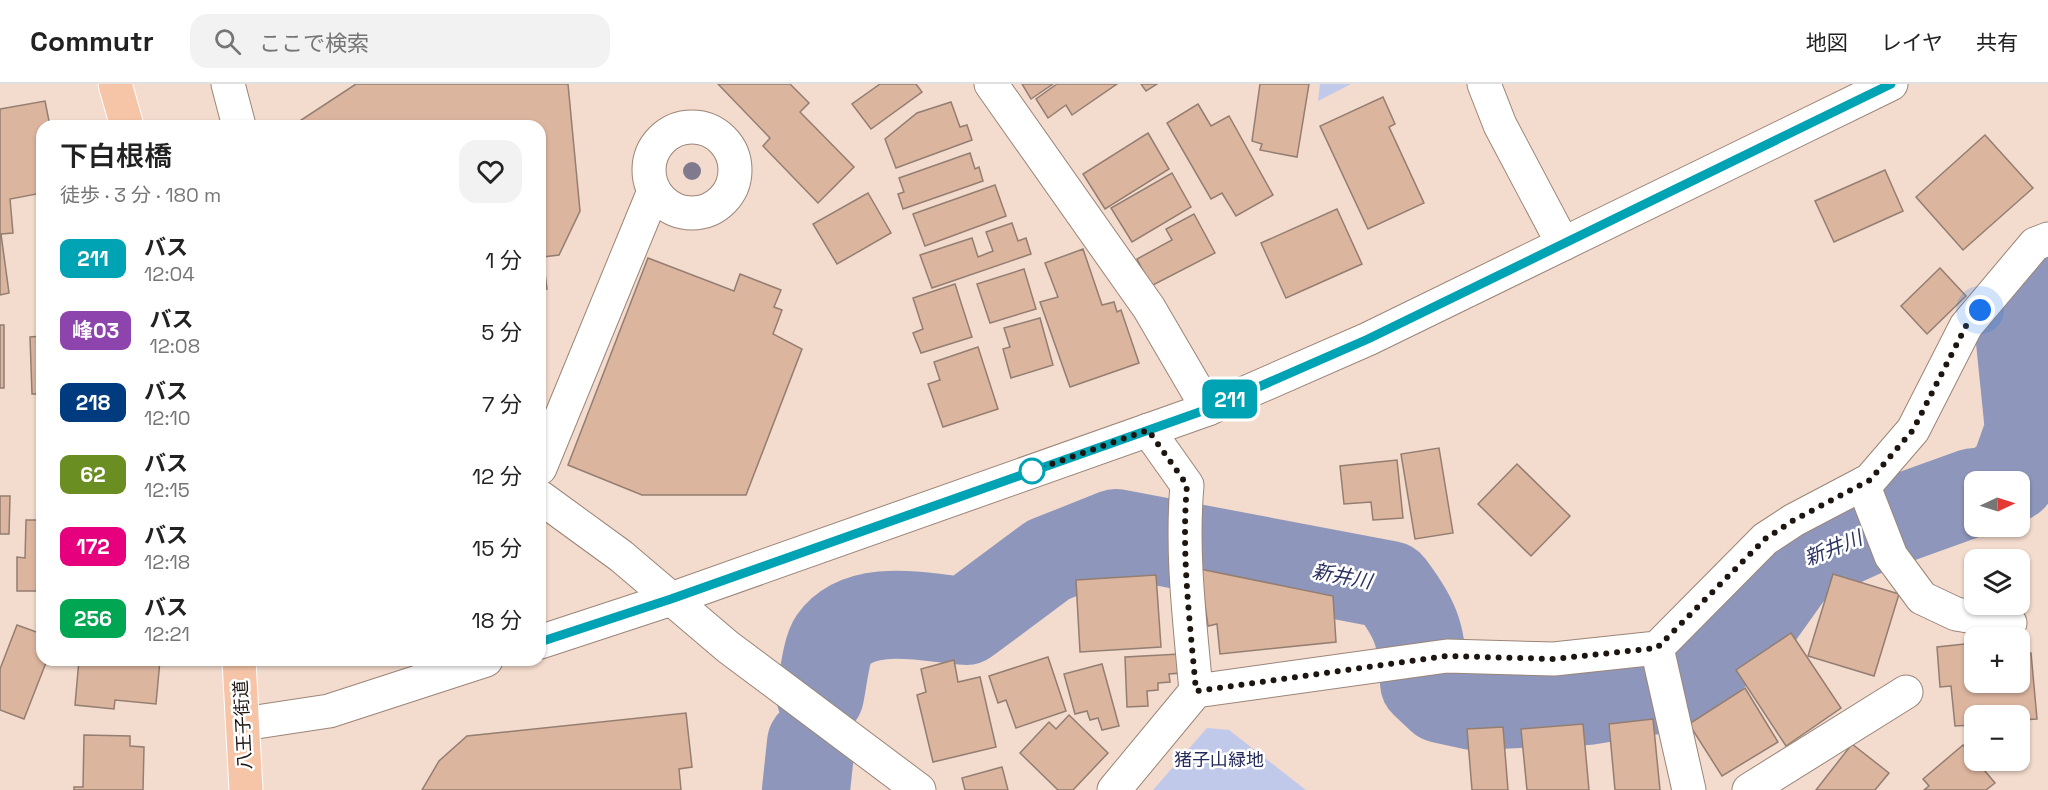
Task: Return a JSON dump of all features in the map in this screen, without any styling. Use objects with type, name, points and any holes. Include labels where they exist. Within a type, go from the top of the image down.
[{"type":"highway","points":[[116,84],[125,120]]},
{"type":"highway","name":"八王子街道","points":[[239,666],[246,790]]},
{"type":"street","points":[[228,84],[237,120]]},
{"type":"street","points":[[992,84],[1149,308],[1208,409]]},
{"type":"street","points":[[1484,84],[1500,125],[1563,244]]},
{"type":"street","points":[[546,640],[671,599],[1208,409],[1368,339],[1891,84]]},
{"type":"street","points":[[546,453],[654,191]]},
{"type":"street","points":[[1114,790],[1196,691],[1447,656],[1554,659],[1657,648],[1765,539],[1794,520],[1870,480],[1913,430],[1966,326],[2035,244],[2048,239]]},
{"type":"street","points":[[1148,430],[1187,485],[1184,521],[1185,573],[1196,691]]},
{"type":"street","points":[[1863,484],[1891,556],[1922,598],[1956,614],[2010,623]]},
{"type":"street","points":[[546,501],[621,556],[728,647],[919,790]]},
{"type":"street","points":[[1657,648],[1689,790]]},
{"type":"street","points":[[243,724],[329,711],[468,666]]},
{"type":"street","points":[[1749,790],[1906,692]]},
{"type":"green space","points":[[1320,84],[1351,84],[1318,101]]},
{"type":"green space","name":"猪子山緑地","points":[[1207,728],[1229,730],[1306,790],[1153,790]]},
{"type":"building","points":[[356,84],[568,84],[580,211],[559,255],[546,257],[546,120],[301,120]]},
{"type":"building","points":[[718,84],[790,84],[809,103],[800,112],[854,167],[818,203],[763,146],[770,138]]},
{"type":"building","points":[[880,84],[916,84],[922,92],[871,129],[852,104]]},
{"type":"building","points":[[1022,84],[1053,84],[1031,99]]},
{"type":"building","points":[[1057,84],[1117,84],[1072,115],[1066,105],[1048,118],[1036,99]]},
{"type":"building","points":[[1141,84],[1157,84],[1146,91]]},
{"type":"building","points":[[1260,84],[1309,84],[1297,157],[1260,150],[1262,144],[1252,141]]},
{"type":"building","points":[[1383,97],[1395,124],[1389,127],[1424,203],[1368,229],[1320,126]]},
{"type":"building","points":[[45,101],[49,120],[36,120],[36,194],[10,199],[13,233],[1,234],[9,293],[0,295],[0,109]]},
{"type":"building","points":[[951,102],[960,127],[967,125],[972,140],[896,168],[885,139],[917,113]]},
{"type":"building","points":[[1198,104],[1211,126],[1229,116],[1273,195],[1236,216],[1222,193],[1211,199],[1167,123]]},
{"type":"building","points":[[1148,133],[1169,169],[1105,209],[1083,174]]},
{"type":"building","points":[[1985,135],[2033,188],[1963,250],[1916,197]]},
{"type":"building","points":[[970,153],[975,169],[979,167],[983,181],[903,209],[898,194],[904,192],[899,178]]},
{"type":"building","points":[[1885,170],[1903,211],[1834,242],[1815,201]]},
{"type":"building","points":[[1172,173],[1191,207],[1132,242],[1111,208]]},
{"type":"building","points":[[995,185],[1006,216],[925,246],[913,214]]},
{"type":"building","points":[[868,193],[891,233],[837,264],[813,224]]},
{"type":"building","points":[[1337,209],[1362,264],[1286,298],[1261,243]]},
{"type":"building","points":[[1194,214],[1215,253],[1151,286],[1137,259],[1172,240],[1166,229]]},
{"type":"building","points":[[1012,223],[1018,241],[1026,238],[1031,254],[932,288],[920,255],[972,238],[978,257],[993,251],[986,232]]},
{"type":"building","points":[[1083,249],[1102,305],[1114,302],[1117,312],[1121,310],[1139,363],[1070,387],[1040,302],[1058,297],[1045,263]]},
{"type":"building","points":[[648,258],[734,291],[740,274],[781,290],[774,307],[782,310],[773,334],[802,349],[746,495],[642,495],[568,465]]},
{"type":"building","points":[[1940,268],[1966,296],[1927,334],[1901,306]]},
{"type":"building","points":[[1024,269],[1036,309],[990,323],[977,284]]},
{"type":"building","points":[[955,284],[972,337],[921,353],[913,333],[923,329],[913,298]]},
{"type":"building","points":[[1040,318],[1053,365],[1011,378],[1003,349],[1010,347],[1004,328]]},
{"type":"building","points":[[0,325],[4,325],[4,388],[0,388]]},
{"type":"building","points":[[36,336],[36,394],[32,394],[30,337]]},
{"type":"building","points":[[978,347],[998,409],[943,427],[928,384],[940,380],[934,362]]},
{"type":"building","points":[[1439,448],[1453,533],[1415,539],[1401,454]]},
{"type":"building","points":[[1397,460],[1403,518],[1373,520],[1371,502],[1344,504],[1340,466]]},
{"type":"building","points":[[1517,464],[1570,516],[1531,556],[1478,504]]},
{"type":"building","points":[[0,496],[10,496],[9,534],[0,534]]},
{"type":"building","points":[[26,520],[36,520],[36,591],[17,591],[17,557],[25,558]]},
{"type":"building","points":[[1200,569],[1333,596],[1336,642],[1220,654],[1217,624],[1208,626]]},
{"type":"building","points":[[1833,574],[1899,594],[1874,676],[1808,656]]},
{"type":"building","points":[[1156,575],[1161,647],[1080,652],[1076,580]]},
{"type":"building","points":[[17,625],[36,632],[36,666],[45,666],[24,719],[0,710],[0,669]]},
{"type":"building","points":[[1791,633],[1841,708],[1786,746],[1736,670]]},
{"type":"building","points":[[1964,644],[1964,693],[2030,693],[2031,653],[2037,719],[2030,719],[2030,705],[1964,705],[1964,726],[1955,726],[1951,686],[1940,687],[1937,647]]},
{"type":"building","points":[[1180,654],[1181,673],[1169,674],[1170,682],[1158,683],[1158,690],[1147,691],[1148,706],[1127,707],[1125,657]]},
{"type":"building","points":[[1048,657],[1066,711],[1016,728],[1006,700],[998,703],[989,676]]},
{"type":"building","points":[[954,660],[958,682],[980,677],[996,747],[933,762],[917,695],[926,692],[921,669]]},
{"type":"building","points":[[1102,664],[1119,726],[1102,730],[1098,718],[1090,720],[1087,711],[1075,714],[1064,674]]},
{"type":"building","points":[[78,666],[159,666],[156,704],[115,700],[114,709],[75,705]]},
{"type":"building","points":[[1745,688],[1778,742],[1722,776],[1689,724]]},
{"type":"building","points":[[686,713],[692,767],[679,769],[681,790],[422,790],[439,761],[467,736]]},
{"type":"building","points":[[1069,715],[1108,753],[1073,790],[1058,790],[1020,753],[1049,722],[1056,729]]},
{"type":"building","points":[[1653,719],[1660,790],[1615,790],[1609,724]]},
{"type":"building","points":[[1583,724],[1589,790],[1527,790],[1521,729]]},
{"type":"building","points":[[1503,727],[1508,790],[1472,790],[1467,729]]},
{"type":"building","points":[[84,735],[130,736],[130,746],[144,747],[143,790],[74,790],[74,787],[83,787]]},
{"type":"building","points":[[1852,744],[1889,773],[1875,790],[1816,790]]},
{"type":"building","points":[[1963,745],[1964,771],[1985,771],[1995,783],[1986,790],[1924,790],[1929,786],[1923,779]]},
{"type":"building","points":[[1002,767],[1008,790],[965,790],[962,778]]},
{"type":"waterway","name":"新井川","points":[[2014,471],[2029,430],[2019,331],[2033,289],[2048,279]]},
{"type":"waterway","name":"新井川","points":[[820,695],[831,645],[845,628],[860,620],[877,616],[914,615],[966,621],[1048,560],[1116,533],[1390,585],[1413,620],[1417,631],[1422,653],[1424,683],[1441,699],[1473,706],[1587,701],[1656,690],[1687,678],[1757,619],[1797,563],[1874,528],[1964,496]]},
{"type":"waterway","name":"新井川","points":[[806,790],[811,743]]},
{"type":"bus line","name":"211","points":[[546,640],[671,599],[1208,409],[1368,339],[1891,84]]},
{"type":"route","points":[[1032,471],[1148,430],[1187,485],[1184,521],[1185,573],[1196,691],[1447,656],[1554,659],[1657,648],[1765,539],[1794,520],[1870,480],[1913,430],[1966,326],[1980,310]]}]
